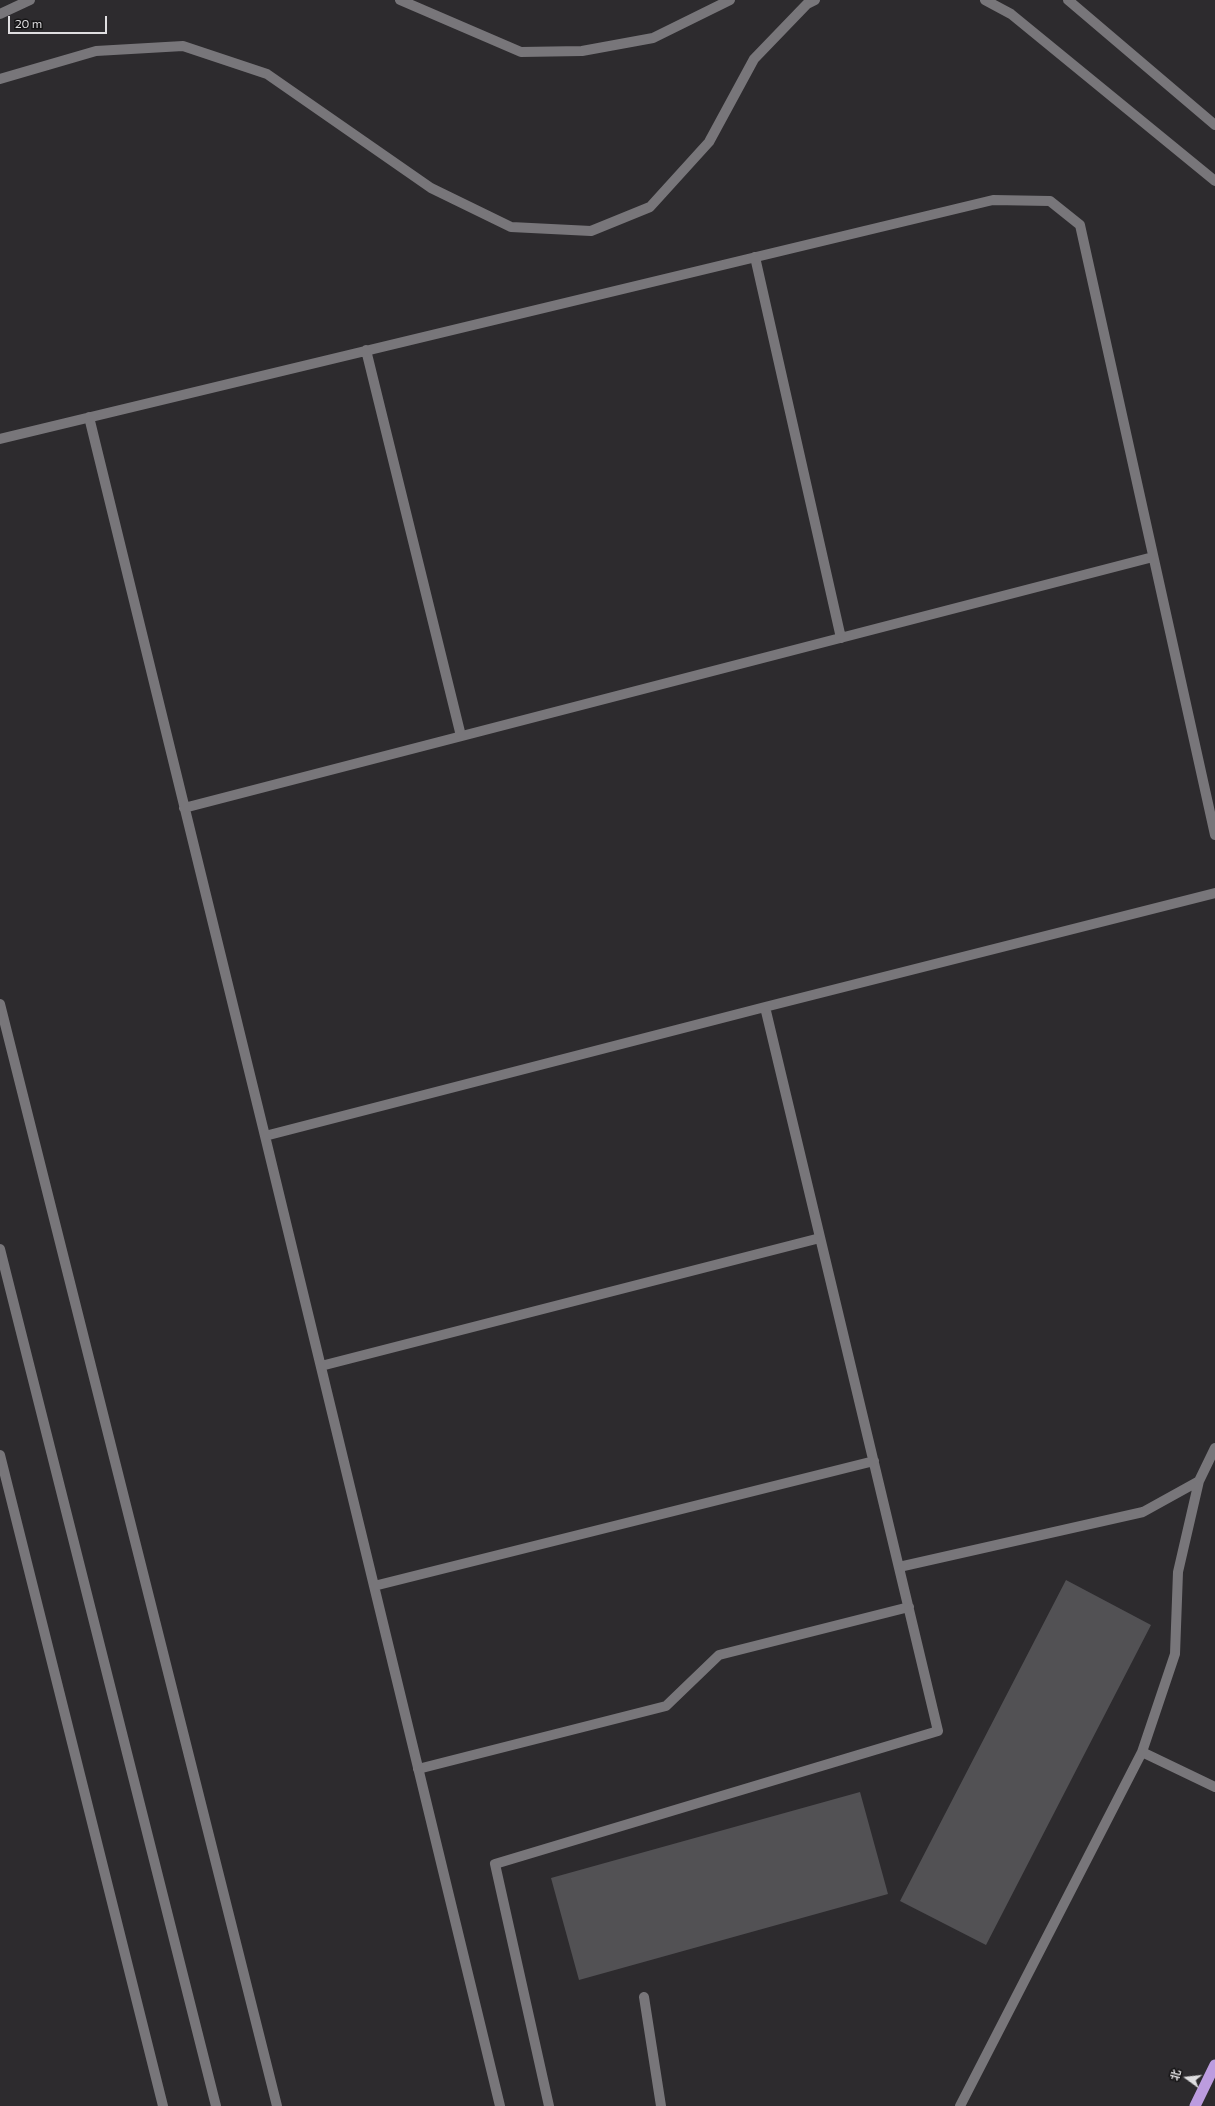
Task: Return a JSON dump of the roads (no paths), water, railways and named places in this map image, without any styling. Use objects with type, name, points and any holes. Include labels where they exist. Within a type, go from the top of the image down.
[{"type":"highway","points":[[1195,2106],[1215,2065]]},
{"type":"lane","points":[[0,14],[30,0]]},
{"type":"lane","points":[[400,0],[521,52],[582,51],[653,38],[730,0]]},
{"type":"lane","points":[[0,79],[96,51],[184,46],[267,74],[431,188],[511,227],[591,231],[650,208],[709,142],[754,58],[807,4],[814,0]]},
{"type":"lane","points":[[985,0],[1011,14],[1215,181]]},
{"type":"lane","points":[[1068,0],[1215,126]]},
{"type":"lane","points":[[0,439],[993,200],[1050,201],[1080,225],[1215,835]]},
{"type":"lane","points":[[755,257],[841,638]]},
{"type":"lane","points":[[366,350],[461,736]]},
{"type":"lane","points":[[89,417],[184,808],[266,1136],[500,2106]]},
{"type":"lane","points":[[184,808],[1153,557]]},
{"type":"lane","points":[[266,1136],[1215,893]]},
{"type":"lane","points":[[0,1004],[277,2106]]},
{"type":"lane","points":[[549,2106],[495,1864],[938,1731],[765,1007]]},
{"type":"lane","points":[[321,1366],[820,1238]]},
{"type":"lane","points":[[0,1249],[216,2106]]},
{"type":"lane","points":[[960,2106],[1142,1752],[1175,1654],[1178,1572],[1199,1481],[1215,1448]]},
{"type":"lane","points":[[0,1455],[163,2106]]},
{"type":"lane","points":[[374,1586],[874,1460]]},
{"type":"lane","points":[[899,1567],[1143,1512],[1199,1481]]},
{"type":"lane","points":[[418,1769],[666,1706],[719,1655],[909,1607]]},
{"type":"lane","points":[[1142,1752],[1215,1787]]},
{"type":"lane","points":[[644,1997],[661,2106]]}]
